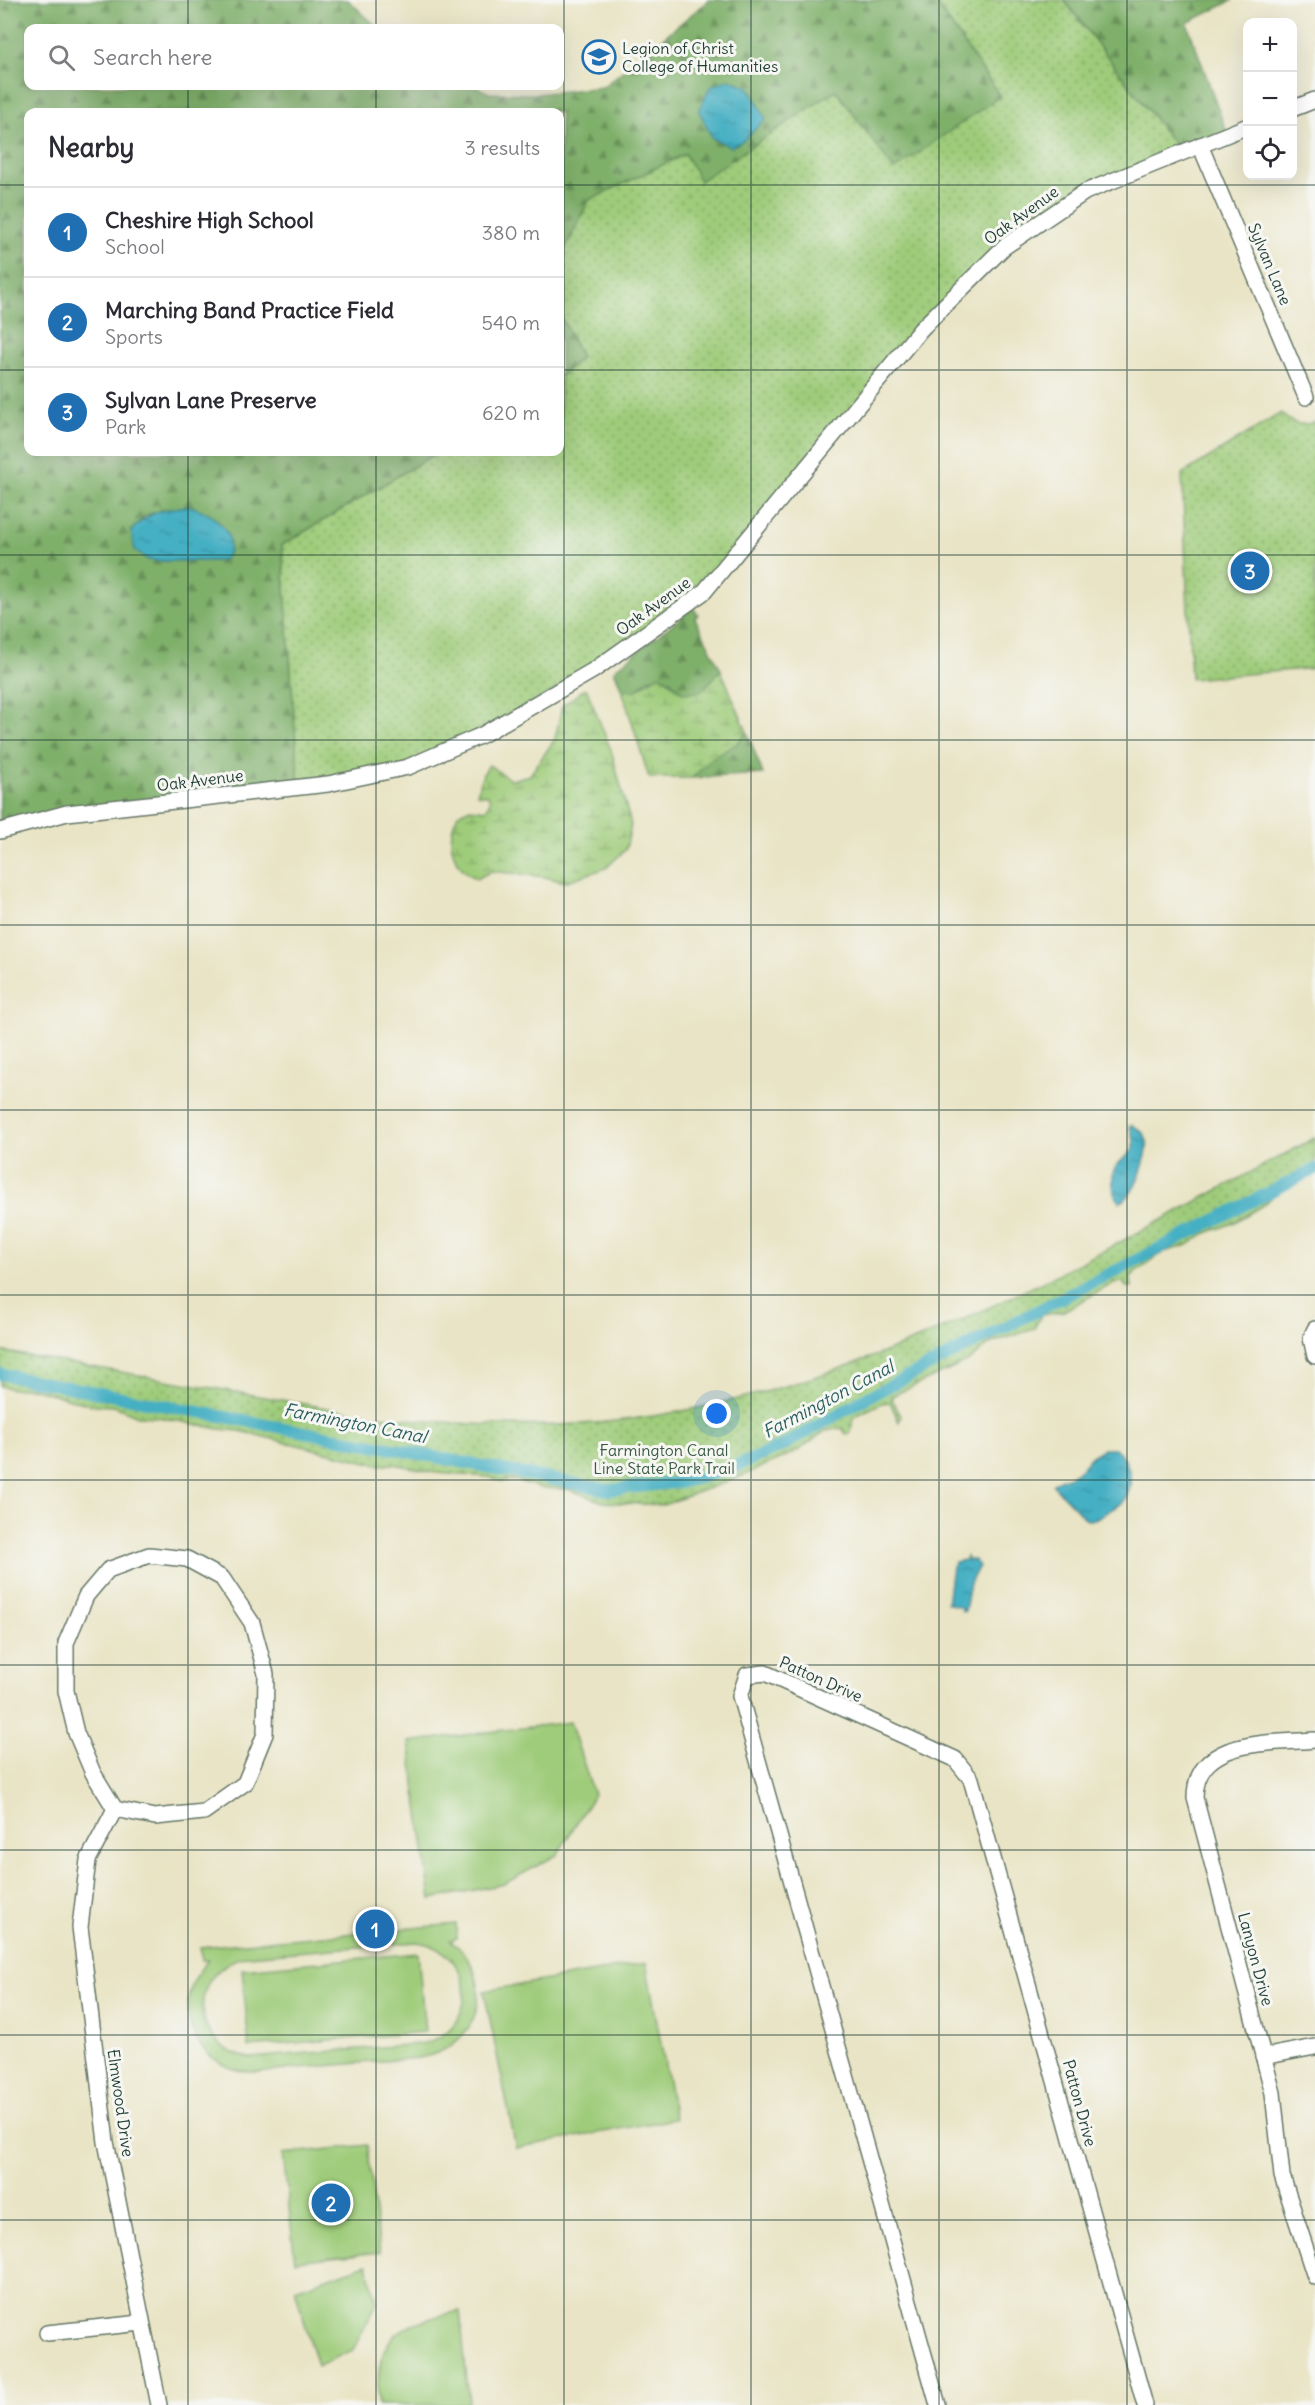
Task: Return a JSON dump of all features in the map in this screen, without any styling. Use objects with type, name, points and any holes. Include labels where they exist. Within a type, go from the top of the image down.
[{"type":"street","points":[[1297,107],[1315,100]]},
{"type":"street","name":"Oak Avenue","points":[[0,831],[67,813],[328,784],[408,767],[482,735],[594,670],[704,592],[921,329],[1004,247],[1084,192],[1243,128]]},
{"type":"street","name":"Sylvan Lane","points":[[1200,145],[1306,397]]},
{"type":"street","points":[[1315,1329],[1311,1338],[1315,1356]]},
{"type":"street","points":[[149,1555],[187,1559],[222,1578],[252,1623],[266,1674],[265,1734],[245,1783],[204,1812],[155,1817],[115,1809],[93,1773],[76,1733],[66,1691],[66,1643],[86,1596],[108,1570],[149,1555]]},
{"type":"street","name":"Patton Drive","points":[[938,2405],[740,1695],[747,1675],[765,1673],[955,1759],[971,1779],[1144,2405]]},
{"type":"street","name":"Lanyon Drive","points":[[1315,1740],[1227,1750],[1206,1763],[1198,1773],[1195,1785],[1199,1818],[1276,2109],[1282,2176],[1315,2277]]},
{"type":"street","name":"Elmwood Drive","points":[[115,1809],[88,1860],[81,1927],[106,2142],[159,2405]]},
{"type":"street","points":[[1263,2057],[1315,2047]]},
{"type":"street","points":[[47,2333],[141,2323]]},
{"type":"green space","points":[[0,0],[348,0],[374,24],[24,24],[24,90],[483,90],[489,93],[536,94],[603,87],[709,0],[934,0],[1000,96],[894,170],[836,90],[700,181],[685,154],[589,200],[564,251],[564,108],[24,108],[24,456],[431,456],[282,545],[299,787],[67,813],[0,831]],"holes":[[[165,509],[187,560],[156,561],[131,531],[145,516]]]},
{"type":"green space","points":[[934,0],[1064,0],[1181,153],[1085,192],[1004,247],[921,329],[704,592],[594,670],[408,767],[299,787],[282,545],[431,456],[564,456],[564,373],[581,357],[564,323],[564,251],[589,200],[685,154],[701,180],[836,90],[1000,97]]},
{"type":"green space","points":[[1064,0],[1233,0],[1187,23],[1227,133],[1181,153]]},
{"type":"green space","points":[[564,323],[581,357],[564,373]]},
{"type":"green space","points":[[1281,413],[1296,424],[1315,422],[1315,668],[1191,679],[1182,474]]},
{"type":"green space","points":[[693,608],[698,614],[695,618],[721,670],[701,692],[683,693],[670,680],[649,679],[635,691],[622,690],[614,670]]},
{"type":"green space","points":[[721,670],[747,732],[735,745],[713,757],[692,778],[649,778],[622,690],[635,691],[660,674],[683,693],[701,692]]},
{"type":"green space","points":[[586,688],[611,750],[631,825],[626,849],[606,868],[564,882],[545,877],[491,871],[477,879],[468,874],[456,860],[451,842],[452,833],[458,814],[470,808],[486,810],[490,801],[488,795],[477,794],[483,774],[489,765],[511,780],[530,775],[555,739],[562,706]]},
{"type":"green space","points":[[747,732],[763,774],[692,778],[713,757],[735,745]]},
{"type":"green space","name":"Farmington Canal Line State Park Trail","points":[[1315,1138],[1315,1173],[1279,1190],[1265,1204],[1233,1223],[1204,1234],[1188,1245],[1164,1252],[1135,1272],[1131,1278],[1132,1287],[1126,1287],[1123,1282],[1114,1283],[1062,1312],[1041,1315],[1034,1329],[991,1343],[967,1362],[894,1395],[891,1398],[901,1416],[899,1422],[890,1402],[882,1403],[853,1417],[851,1433],[846,1434],[842,1428],[825,1431],[799,1450],[742,1476],[663,1505],[603,1502],[567,1489],[541,1488],[515,1480],[501,1481],[488,1477],[436,1473],[394,1464],[379,1465],[240,1431],[158,1417],[138,1416],[114,1406],[91,1405],[32,1388],[13,1389],[0,1386],[0,1351],[368,1415],[430,1421],[491,1425],[584,1424],[709,1406],[801,1381],[890,1350],[977,1313],[1148,1228]]},
{"type":"green space","points":[[570,1722],[594,1795],[557,1855],[504,1884],[431,1899],[409,1742]]},
{"type":"green space","points":[[456,1924],[457,1938],[450,1940],[466,1956],[475,1973],[479,1991],[476,2009],[469,2026],[457,2041],[440,2052],[419,2058],[269,2072],[237,2070],[207,2053],[201,2047],[190,2024],[188,2006],[191,1990],[208,1960],[202,1960],[200,1947]],"holes":[[[417,1942],[437,1949],[452,1960],[461,1975],[464,1992],[462,2009],[454,2025],[439,2037],[419,2044],[250,2058],[230,2051],[215,2040],[206,2024],[202,2008],[205,1991],[213,1976],[228,1963],[248,1956]]]},
{"type":"green space","points":[[418,1953],[425,2032],[249,2047],[242,1969]]},
{"type":"green space","points":[[646,1963],[675,2119],[516,2148],[484,1991]]},
{"type":"green space","points":[[367,2145],[380,2252],[295,2261],[283,2154]]},
{"type":"green space","points":[[367,2264],[377,2303],[353,2350],[317,2366],[295,2289]]},
{"type":"green space","points":[[460,2311],[469,2402],[465,2405],[378,2405],[381,2362],[386,2348],[394,2337],[405,2328],[419,2322]]},
{"type":"water","points":[[729,79],[749,87],[766,119],[744,140],[731,147],[712,138],[699,111],[710,87]]},
{"type":"water","points":[[190,506],[206,513],[221,524],[229,540],[226,558],[218,561],[156,561],[148,560],[135,550],[131,531],[144,519],[164,510]]},
{"type":"water","points":[[1132,1125],[1145,1136],[1146,1156],[1135,1185],[1120,1202],[1114,1193],[1113,1176],[1118,1165],[1134,1145],[1129,1126]]},
{"type":"water","points":[[1103,1449],[1116,1449],[1125,1460],[1130,1474],[1129,1489],[1119,1505],[1092,1520],[1087,1520],[1052,1484],[1074,1474],[1092,1456]]},
{"type":"water","points":[[966,1556],[967,1560],[974,1560],[979,1566],[970,1583],[965,1611],[962,1612],[962,1608],[947,1603],[952,1566],[955,1562],[965,1560]]},
{"type":"waterway","name":"Farmington Canal","points":[[0,1374],[608,1490],[683,1482],[730,1469],[784,1445],[868,1397],[1315,1169]]},
{"type":"place","name":"Legion of Christ College of Humanities","points":[[599,57]]},
{"type":"place","name":"Sylvan Lane Preserve","points":[[1250,571]]},
{"type":"place","name":"Cheshire High School","points":[[375,1929]]},
{"type":"place","name":"Marching Band Practice Field","points":[[331,2203]]}]
